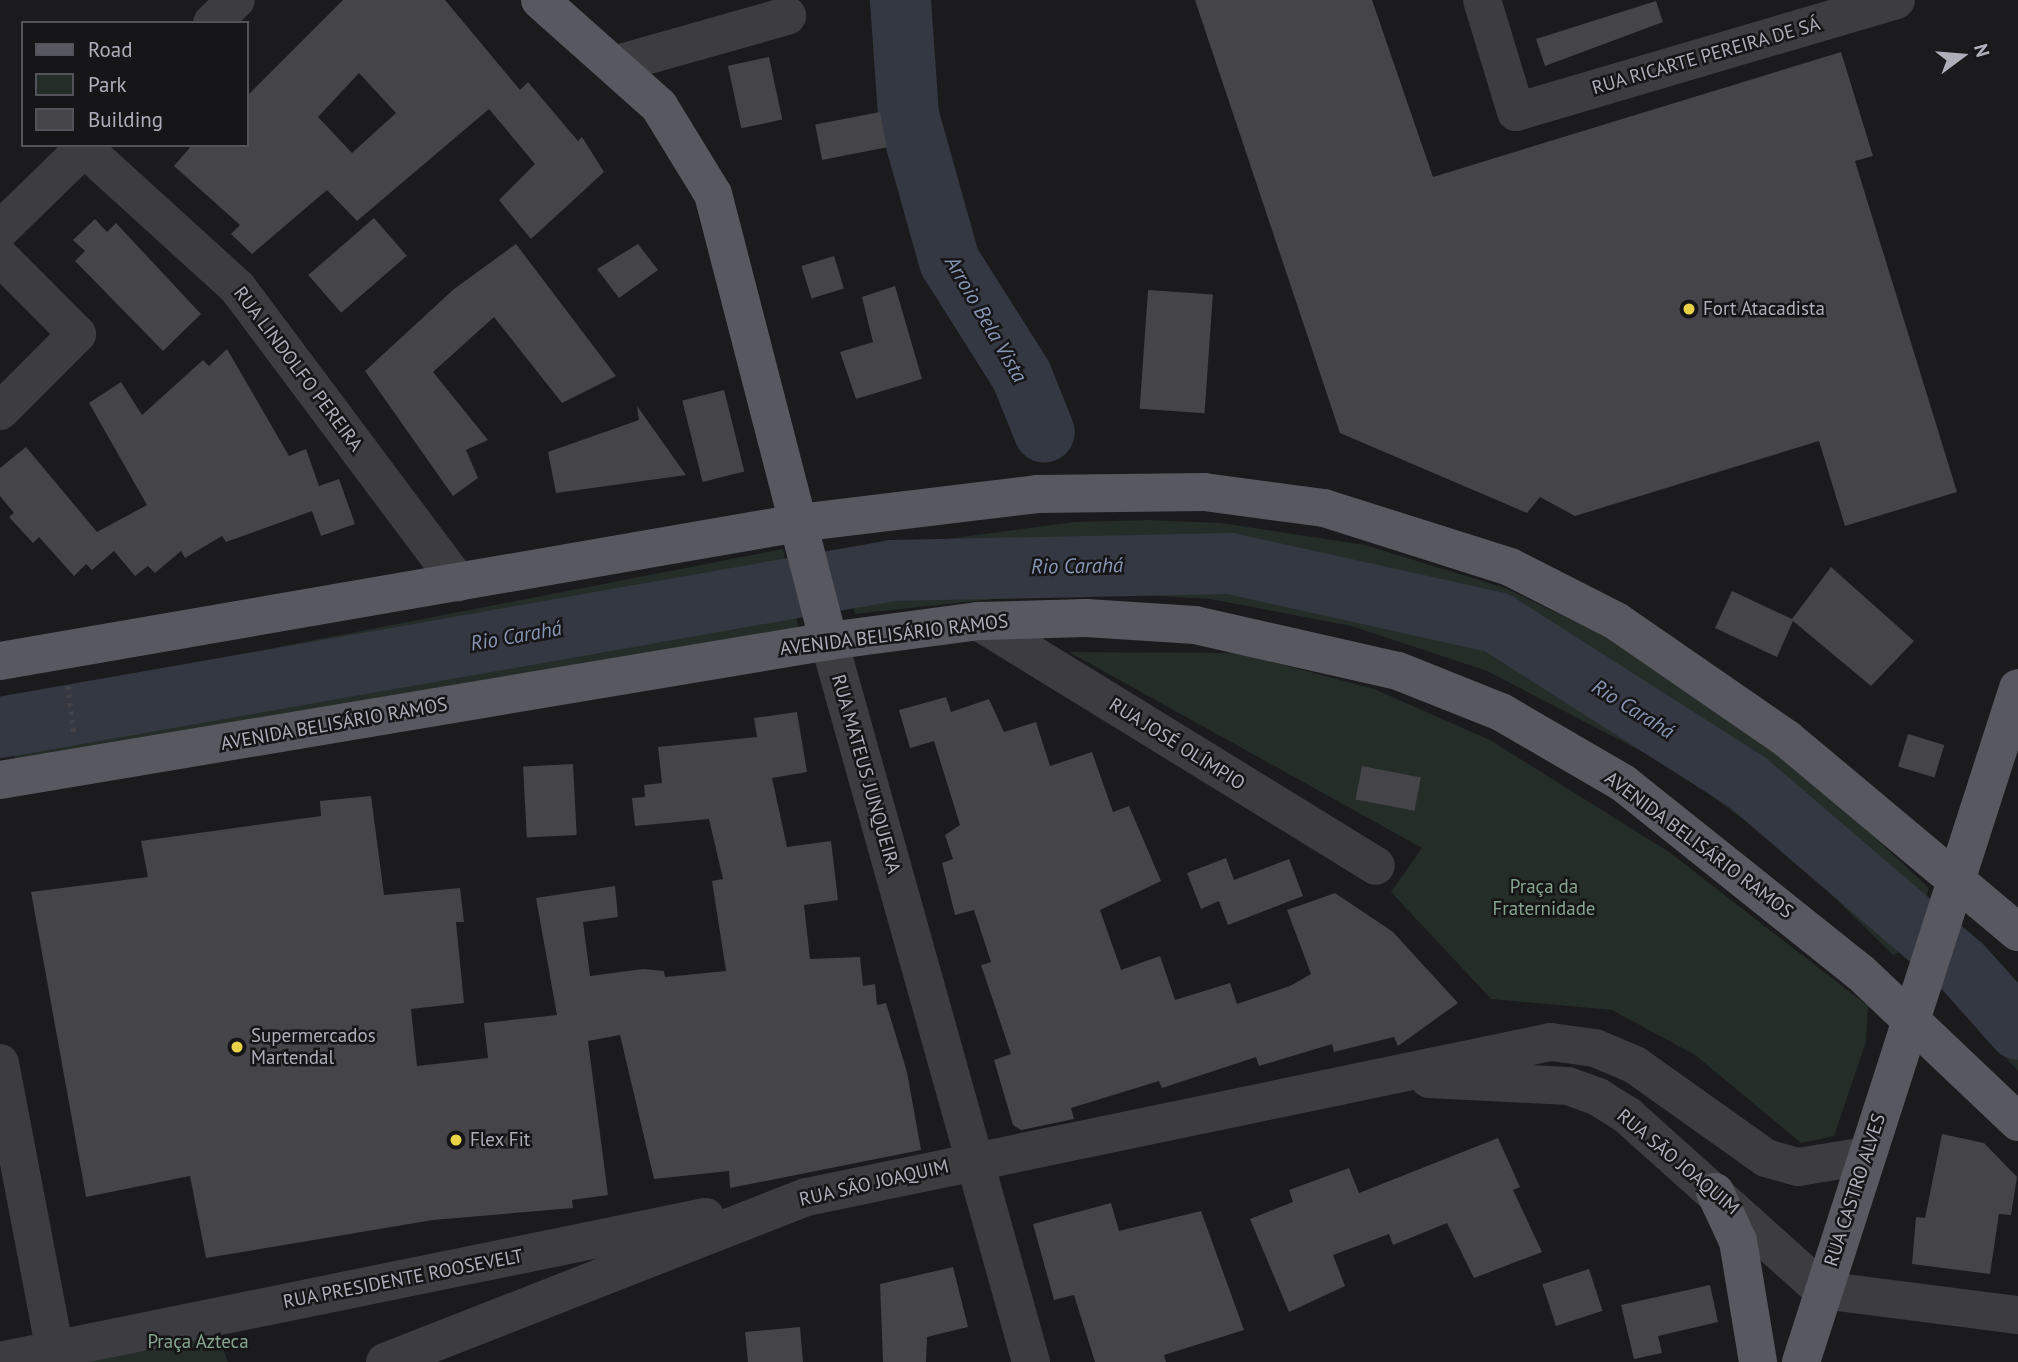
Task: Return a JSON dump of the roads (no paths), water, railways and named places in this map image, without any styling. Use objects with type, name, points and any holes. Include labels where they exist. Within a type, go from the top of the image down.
[{"type":"main road","name":"RUA MATEUS JUNQUEIRA","points":[[540,0],[617,64],[659,106],[713,194],[826,629]]},
{"type":"main road","points":[[0,661],[458,582],[802,537],[1116,490],[1204,492],[1324,508],[1423,535],[1510,567],[1616,621],[1787,739],[1957,876],[2018,932]]},
{"type":"main road","name":"AVENIDA BELISÁRIO RAMOS","points":[[0,780],[826,629],[978,621],[1195,625],[1398,671],[1501,712],[1623,783],[1915,1004],[2018,1122]]},
{"type":"main road","name":"RUA CASTRO ALVES","points":[[1801,1362],[2018,688]]},
{"type":"main road","points":[[1715,1192],[1738,1241],[1758,1362]]},
{"type":"street","points":[[214,21],[236,0]]},
{"type":"street","name":"RUA RICARTE PEREIRA DE SÁ","points":[[1482,0],[1516,112],[1896,0]]},
{"type":"street","points":[[617,64],[787,16]]},
{"type":"street","points":[[0,230],[85,147]]},
{"type":"street","name":"RUA LINDOLFO PEREIRA","points":[[85,147],[237,287],[458,582]]},
{"type":"street","points":[[0,257],[77,334],[0,411]]},
{"type":"street","name":"RUA JOSÉ OLÍMPIO","points":[[978,621],[1376,866]]},
{"type":"street","name":"RUA MATEUS JUNQUEIRA","points":[[826,629],[1031,1362]]},
{"type":"street","name":"RUA SÃO JOAQUIM","points":[[385,1362],[807,1197],[1551,1042],[1595,1048],[1636,1065],[1766,1158],[1798,1167],[1866,1156]]},
{"type":"street","points":[[0,1063],[55,1350]]},
{"type":"street","name":"RUA SÃO JOAQUIM","points":[[1385,1077],[1568,1086],[1628,1115],[1822,1290]]},
{"type":"street","name":"RUA PRESIDENTE ROOSEVELT","points":[[0,1361],[807,1197]]},
{"type":"street","points":[[1822,1290],[2018,1315]]},
{"type":"waterway","name":"Arroio Bela Vista","points":[[900,0],[908,115],[949,261],[1021,375],[1044,432]]},
{"type":"waterway","name":"Rio Carahá","points":[[0,727],[892,570],[1230,563],[1496,622],[1746,781],[1962,966],[2018,1029]]},
{"type":"place","name":"Fort Atacadista","points":[[1689,309]]},
{"type":"place","name":"Supermercados Martendal","points":[[237,1047]]},
{"type":"place","name":"Flex Fit","points":[[456,1140]]},
{"type":"park label","name":"Praça da Fraternidade","points":[[1544,898]]},
{"type":"park label","name":"Praça Azteca","points":[[198,1342]]}]
